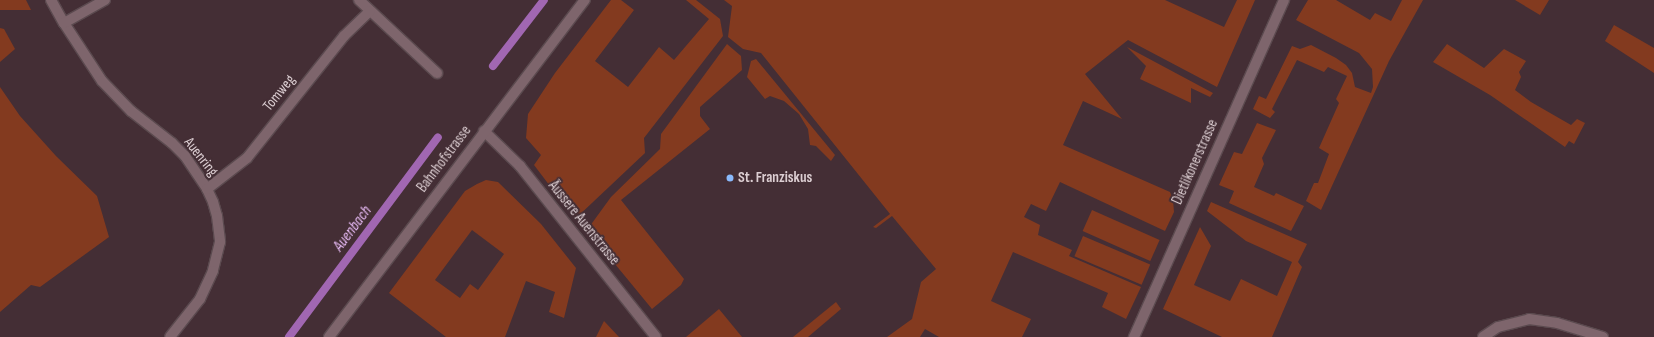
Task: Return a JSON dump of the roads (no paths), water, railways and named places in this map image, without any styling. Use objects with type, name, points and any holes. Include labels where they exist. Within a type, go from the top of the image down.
[{"type":"street","name":"Auenring","points":[[51,0],[64,23],[102,81],[131,111],[172,143],[185,156],[207,188],[217,216],[220,242],[218,255],[207,287],[189,314],[170,337]]},
{"type":"street","points":[[64,23],[105,0]]},
{"type":"street","points":[[359,0],[437,72]]},
{"type":"street","name":"Bahnhofstrasse","points":[[329,337],[585,0]]},
{"type":"street","name":"Dietlikonerstrasse","points":[[1134,337],[1284,0]]},
{"type":"street","name":"Tomweg","points":[[207,188],[247,158],[344,36],[370,11]]},
{"type":"street","name":"Äussere Auenstrasse","points":[[484,131],[520,166],[656,337]]},
{"type":"street","points":[[1483,337],[1498,327],[1529,319],[1557,323],[1603,337]]},
{"type":"waterway","name":"Auenbach","points":[[493,66],[544,0]]},
{"type":"waterway","name":"Auenbach","points":[[289,337],[438,137]]},
{"type":"place","name":"St. Franziskus","points":[[730,178]]}]
